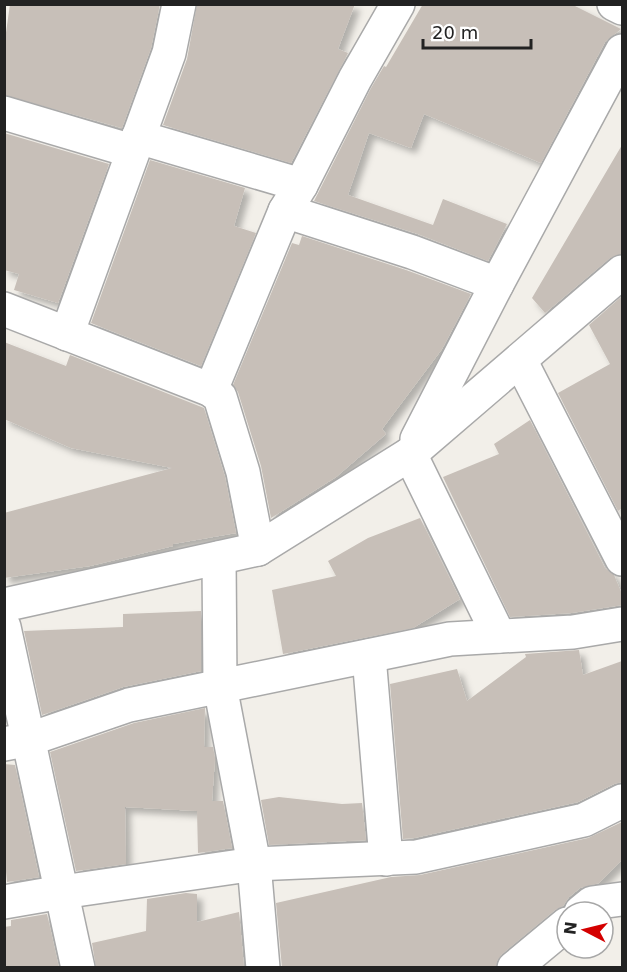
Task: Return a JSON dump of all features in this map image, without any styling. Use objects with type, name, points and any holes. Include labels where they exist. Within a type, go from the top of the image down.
[{"type":"street","points":[[67,334],[169,53],[179,4]]},
{"type":"street","points":[[211,390],[293,198],[355,79],[398,4]]},
{"type":"street","points":[[614,4],[622,8]]},
{"type":"street","points":[[410,454],[497,284],[622,55]]},
{"type":"street","points":[[4,113],[135,144],[293,198],[412,252],[497,284]]},
{"type":"street","points":[[4,605],[258,549],[410,454],[622,272]]},
{"type":"street","points":[[4,309],[211,390],[220,397],[243,472],[258,549]]},
{"type":"street","points":[[520,360],[622,559]]},
{"type":"street","points":[[410,454],[499,636]]},
{"type":"street","points":[[219,558],[220,686],[254,864],[263,968]]},
{"type":"street","points":[[17,742],[129,705],[450,639],[573,632],[622,624]]},
{"type":"street","points":[[4,627],[17,742],[62,891],[78,968]]},
{"type":"street","points":[[369,656],[386,859]]},
{"type":"street","points":[[4,902],[62,891],[254,864],[416,857],[584,820],[622,801]]},
{"type":"street","points":[[514,968],[555,934]]},
{"type":"building","points":[[10,4],[160,4],[151,48],[122,128],[4,95],[4,47]]},
{"type":"building","points":[[197,4],[355,4],[338,49],[348,53],[291,163],[163,125],[187,59]]},
{"type":"building","points":[[423,4],[571,4],[621,29],[605,42],[541,163],[424,114],[411,148],[369,133],[348,195],[433,225],[443,199],[507,224],[488,261],[418,234],[314,201],[371,88]]},
{"type":"building","points":[[4,133],[109,164],[58,303],[14,290],[19,274],[4,270]]},
{"type":"building","points":[[622,145],[622,254],[610,258],[545,313],[532,298]]},
{"type":"building","points":[[150,160],[245,188],[234,226],[256,233],[201,366],[91,323]]},
{"type":"building","points":[[302,236],[471,294],[442,349],[382,429],[386,434],[336,477],[271,518],[261,466],[238,392],[233,385],[292,243],[299,245]]},
{"type":"building","points":[[622,296],[622,508],[618,511],[558,393],[610,364],[589,325]]},
{"type":"building","points":[[4,342],[66,366],[70,355],[204,408],[225,477],[236,533],[173,544],[173,546],[90,566],[4,578],[4,513],[172,468],[71,448],[4,419]]},
{"type":"building","points":[[530,420],[605,568],[614,575],[622,594],[622,605],[571,613],[510,617],[443,477],[499,454],[494,444]]},
{"type":"building","points":[[420,518],[460,599],[413,628],[283,654],[272,590],[336,576],[328,561],[368,538]]},
{"type":"building","points":[[201,611],[201,671],[123,687],[42,715],[24,631],[123,627],[123,614]]},
{"type":"building","points":[[579,650],[583,675],[622,661],[622,782],[578,802],[403,839],[390,684],[457,669],[467,701],[526,657],[525,654]]},
{"type":"building","points":[[205,708],[204,747],[213,747],[215,758],[212,801],[223,801],[232,848],[198,853],[197,811],[125,807],[126,864],[76,871],[50,752],[134,723]]},
{"type":"building","points":[[4,764],[15,765],[39,877],[7,882],[4,851]]},
{"type":"building","points":[[279,797],[342,804],[362,803],[366,840],[269,845],[261,800]]},
{"type":"building","points":[[622,822],[622,860],[599,883],[580,888],[567,900],[555,900],[555,910],[502,954],[497,961],[496,968],[282,968],[276,903],[391,877],[420,875],[588,838]]},
{"type":"building","points":[[186,893],[197,894],[197,922],[239,912],[244,968],[96,968],[92,943],[146,931],[147,899]]},
{"type":"building","points":[[47,914],[59,968],[4,968],[4,927],[11,926],[11,920]]}]
